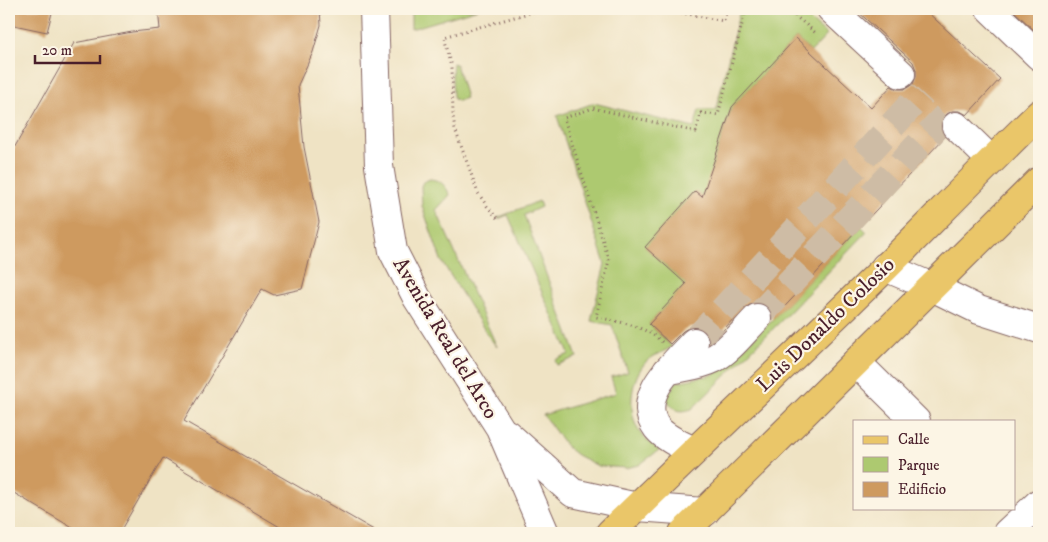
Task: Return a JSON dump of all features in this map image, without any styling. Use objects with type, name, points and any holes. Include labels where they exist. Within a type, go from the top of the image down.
[{"type":"main road","name":"Luis Donaldo Colosio","points":[[610,533],[885,267],[1039,114]]},
{"type":"main road","points":[[683,533],[1039,182]]},
{"type":"street","name":"Avenida Real del Arco","points":[[374,9],[379,166],[393,251],[417,298],[500,428],[545,533]]},
{"type":"street","points":[[830,9],[901,74]]},
{"type":"street","points":[[990,9],[1039,56]]},
{"type":"street","points":[[956,126],[992,160]]},
{"type":"street","points":[[885,267],[979,310],[1039,330]]},
{"type":"street","points":[[667,371],[714,359],[726,351],[757,318]]},
{"type":"street","points":[[694,342],[654,388],[650,403],[651,416],[658,428],[670,439],[694,451]]},
{"type":"street","points":[[856,362],[915,420]]},
{"type":"street","name":"Avenida Real del Arco","points":[[500,428],[573,493],[637,507],[704,512]]},
{"type":"street","points":[[1018,531],[1039,503]]},
{"type":"path","points":[[498,218],[478,193],[455,129],[452,67],[444,37],[543,9]]},
{"type":"path","points":[[661,9],[724,21],[728,9]]},
{"type":"path","points":[[662,342],[655,335],[640,328],[596,317],[609,260],[564,118],[594,108],[696,132],[701,113],[718,115],[746,9]]},
{"type":"path","points":[[787,9],[818,34]]},
{"type":"green space","points":[[411,9],[478,9],[411,29]]},
{"type":"green space","points":[[740,9],[797,9],[827,35],[811,52],[796,38],[732,107],[711,170],[730,188],[713,206],[695,191],[645,247],[686,284],[649,324],[672,347],[648,360],[642,367],[637,376],[632,396],[633,417],[636,426],[641,434],[659,450],[639,465],[626,468],[598,466],[568,448],[543,415],[616,393],[611,377],[628,372],[612,325],[591,321],[605,264],[557,116],[594,103],[694,128],[699,110],[716,110]]},
{"type":"green space","points":[[453,63],[456,64],[466,98],[458,101],[453,96]]},
{"type":"green space","points":[[430,179],[442,184],[450,195],[436,210],[497,347],[441,260],[422,206],[421,186],[423,182]]},
{"type":"green space","points":[[539,201],[541,207],[524,215],[577,357],[557,365],[555,360],[569,354],[508,215],[497,218]]},
{"type":"green space","points":[[861,226],[867,232],[692,409],[680,411],[672,407],[667,400],[676,382],[712,375],[723,368],[766,326]]},
{"type":"building","points":[[9,9],[53,9],[47,32],[9,24]]},
{"type":"building","points":[[158,9],[320,9],[321,25],[313,52],[298,85],[304,147],[319,222],[302,289],[274,295],[262,289],[184,421],[379,533],[290,533],[163,458],[119,533],[81,533],[9,490],[9,157],[74,43],[132,32],[160,29]]},
{"type":"building","points":[[855,9],[924,9],[1000,79],[967,115],[960,111],[952,111],[944,116],[941,130],[945,137],[772,320],[772,313],[767,306],[753,303],[744,307],[716,338],[709,343],[709,337],[704,330],[698,327],[690,327],[670,344],[649,324],[686,284],[645,247],[695,191],[702,197],[732,107],[796,38],[871,108],[891,86],[897,89],[905,89],[913,84],[916,70],[913,62]]},
{"type":"building","points":[[1012,9],[1039,9],[1039,35]]},
{"type":"tunnel","points":[[694,342],[922,93]]},
{"type":"tunnel","points":[[757,318],[946,116]]}]
